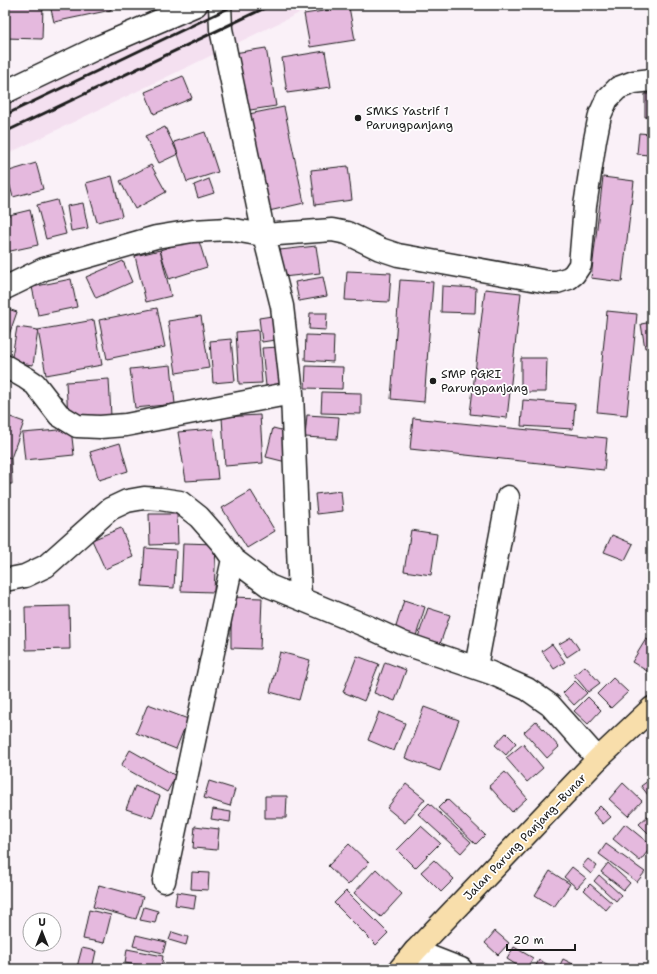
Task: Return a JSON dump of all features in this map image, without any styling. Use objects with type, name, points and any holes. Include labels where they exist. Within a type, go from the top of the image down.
[{"type":"main road","name":"Jalan Parung Panjang–Bunar","points":[[400,969],[415,951],[598,759],[652,708]]},
{"type":"street","points":[[5,92],[101,46],[196,5]]},
{"type":"street","points":[[220,5],[221,29],[264,235],[282,306],[292,393],[300,598]]},
{"type":"street","points":[[5,288],[44,269],[156,236],[193,231],[228,229],[264,235],[332,230],[347,233],[398,255],[548,282],[564,280],[574,274],[580,265],[585,206],[595,140],[600,115],[607,99],[618,88],[634,82],[652,80]]},
{"type":"street","points":[[5,366],[35,384],[59,415],[78,426],[100,427],[126,425],[292,393]]},
{"type":"street","points":[[476,668],[508,497]]},
{"type":"street","points":[[5,580],[25,576],[46,566],[110,509],[127,501],[144,498],[160,498],[180,502],[199,517],[221,542],[233,559],[269,586],[364,625],[403,643],[491,673],[527,689],[550,705],[598,759]]},
{"type":"street","points":[[164,881],[233,559]]},
{"type":"street","points":[[415,951],[461,969]]},
{"type":"shaded area","points":[[167,5],[316,5],[5,155],[5,82]]},
{"type":"building","points":[[5,5],[43,5],[42,39],[5,38]]},
{"type":"building","points":[[50,5],[110,5],[111,10],[54,22]]},
{"type":"building","points":[[349,7],[355,40],[310,47],[304,14]]},
{"type":"building","points":[[266,48],[276,106],[244,111],[234,53]]},
{"type":"building","points":[[325,51],[331,87],[287,93],[282,58]]},
{"type":"building","points":[[183,76],[192,98],[154,114],[145,92]]},
{"type":"building","points":[[645,94],[652,94],[652,117],[645,117]]},
{"type":"building","points":[[284,107],[304,203],[269,211],[249,114]]},
{"type":"building","points":[[165,127],[178,154],[159,163],[145,136]]},
{"type":"building","points":[[205,132],[218,172],[187,182],[174,142]]},
{"type":"building","points":[[639,133],[651,134],[649,155],[637,154]]},
{"type":"building","points":[[36,163],[43,189],[13,197],[6,172]]},
{"type":"building","points":[[151,165],[166,192],[135,209],[120,181]]},
{"type":"building","points":[[348,166],[352,200],[315,205],[311,170]]},
{"type":"building","points":[[112,176],[122,216],[97,222],[86,183]]},
{"type":"building","points":[[603,177],[634,181],[622,282],[591,278]]},
{"type":"building","points":[[209,179],[214,193],[198,198],[194,185]]},
{"type":"building","points":[[57,200],[66,234],[46,239],[37,205]]},
{"type":"building","points":[[83,203],[88,228],[71,231],[67,206]]},
{"type":"building","points":[[30,210],[38,245],[6,252],[5,216]]},
{"type":"building","points":[[198,238],[207,267],[169,279],[160,250]]},
{"type":"building","points":[[316,246],[320,273],[283,277],[280,250]]},
{"type":"building","points":[[160,250],[171,296],[146,302],[135,256]]},
{"type":"building","points":[[123,261],[132,282],[96,298],[86,277]]},
{"type":"building","points":[[652,267],[652,290],[647,289]]},
{"type":"building","points":[[347,271],[391,273],[389,302],[345,300]]},
{"type":"building","points":[[323,277],[327,296],[299,301],[295,282]]},
{"type":"building","points":[[71,279],[77,307],[38,315],[32,287]]},
{"type":"building","points":[[400,280],[433,282],[424,402],[391,399]]},
{"type":"building","points":[[442,286],[476,288],[475,313],[441,312]]},
{"type":"building","points":[[485,289],[521,293],[507,418],[470,414]]},
{"type":"building","points":[[5,308],[17,312],[5,346]]},
{"type":"building","points":[[157,308],[165,347],[107,359],[99,320]]},
{"type":"building","points":[[607,311],[637,314],[627,415],[597,412]]},
{"type":"building","points":[[310,313],[327,313],[326,330],[309,329]]},
{"type":"building","points":[[201,316],[209,368],[176,373],[168,321]]},
{"type":"building","points":[[272,316],[275,340],[262,342],[259,318]]},
{"type":"building","points":[[94,320],[102,365],[46,375],[38,330]]},
{"type":"building","points":[[652,322],[652,347],[645,348],[641,324]]},
{"type":"building","points":[[17,327],[38,330],[33,365],[11,362]]},
{"type":"building","points":[[258,330],[262,383],[239,384],[236,332]]},
{"type":"building","points":[[306,335],[334,336],[333,362],[305,360]]},
{"type":"building","points":[[231,339],[235,381],[213,383],[210,341]]},
{"type":"building","points":[[280,347],[283,384],[266,386],[262,348]]},
{"type":"building","points":[[521,358],[547,358],[546,392],[521,392]]},
{"type":"building","points":[[171,365],[175,404],[135,408],[130,369]]},
{"type":"building","points":[[306,366],[343,367],[342,389],[305,388]]},
{"type":"building","points":[[109,379],[111,416],[68,418],[66,382]]},
{"type":"building","points":[[322,392],[361,393],[361,414],[321,413]]},
{"type":"building","points":[[523,400],[575,404],[573,429],[521,426]]},
{"type":"building","points":[[5,415],[24,422],[11,458],[5,456]]},
{"type":"building","points":[[260,415],[263,463],[225,466],[222,417]]},
{"type":"building","points":[[307,415],[339,417],[337,439],[305,437]]},
{"type":"building","points":[[413,418],[607,438],[604,470],[410,449]]},
{"type":"building","points":[[273,428],[293,433],[286,462],[266,457]]},
{"type":"building","points":[[71,429],[74,455],[25,460],[22,433]]},
{"type":"building","points":[[213,429],[218,479],[186,481],[178,432]]},
{"type":"building","points":[[120,443],[128,471],[99,480],[90,452]]},
{"type":"building","points":[[11,458],[12,484],[5,484],[5,459]]},
{"type":"building","points":[[251,491],[275,531],[247,548],[222,508]]},
{"type":"building","points":[[341,491],[343,511],[317,514],[315,494]]},
{"type":"building","points":[[149,514],[177,514],[178,544],[150,545]]},
{"type":"building","points":[[121,528],[133,557],[105,569],[92,540]]},
{"type":"building","points":[[411,530],[437,534],[431,575],[404,571]]},
{"type":"building","points":[[612,535],[633,544],[625,560],[604,552]]},
{"type":"building","points":[[183,543],[216,544],[214,592],[181,591]]},
{"type":"building","points":[[145,548],[176,550],[174,588],[142,586]]},
{"type":"building","points":[[231,597],[262,598],[260,649],[231,648]]},
{"type":"building","points":[[404,600],[425,607],[416,636],[395,630]]},
{"type":"building","points":[[69,606],[70,649],[26,650],[25,607]]},
{"type":"building","points":[[428,608],[450,615],[440,644],[418,637]]},
{"type":"building","points":[[571,637],[579,649],[567,657],[559,644]]},
{"type":"building","points":[[646,639],[652,642],[652,674],[632,662]]},
{"type":"building","points":[[552,644],[565,662],[554,669],[542,651]]},
{"type":"building","points":[[280,652],[310,660],[299,700],[270,692]]},
{"type":"building","points":[[357,656],[379,664],[364,701],[343,692]]},
{"type":"building","points":[[385,662],[406,670],[395,701],[374,693]]},
{"type":"building","points":[[585,666],[600,683],[588,692],[574,675]]},
{"type":"building","points":[[613,678],[628,692],[611,708],[597,694]]},
{"type":"building","points":[[575,681],[587,693],[574,705],[563,693]]},
{"type":"building","points":[[588,697],[601,710],[588,724],[574,711]]},
{"type":"building","points":[[148,704],[188,719],[176,749],[136,733]]},
{"type":"building","points":[[424,707],[459,720],[440,771],[405,758]]},
{"type":"building","points":[[379,712],[405,723],[394,751],[368,740]]},
{"type":"building","points":[[536,721],[559,747],[547,758],[524,732]]},
{"type":"building","points":[[506,733],[516,743],[506,755],[495,745]]},
{"type":"building","points":[[523,744],[543,768],[527,782],[506,758]]},
{"type":"building","points":[[130,750],[176,776],[167,792],[121,766]]},
{"type":"building","points":[[505,772],[527,798],[512,812],[489,786]]},
{"type":"building","points":[[652,778],[652,792],[648,795],[641,786]]},
{"type":"building","points":[[209,781],[235,789],[230,806],[204,798]]},
{"type":"building","points":[[623,783],[642,801],[628,816],[609,799]]},
{"type":"building","points":[[406,784],[425,799],[405,823],[387,808]]},
{"type":"building","points":[[135,786],[160,796],[152,818],[126,809]]},
{"type":"building","points":[[265,796],[287,796],[286,818],[265,818]]},
{"type":"building","points":[[447,799],[485,835],[476,844],[438,808]]},
{"type":"building","points":[[429,803],[471,842],[461,853],[418,814]]},
{"type":"building","points":[[600,806],[611,817],[603,824],[593,813]]},
{"type":"building","points":[[213,809],[231,812],[230,822],[211,819]]},
{"type":"building","points":[[650,814],[652,816],[652,837],[639,824]]},
{"type":"building","points":[[625,824],[652,846],[640,861],[613,839]]},
{"type":"building","points":[[195,826],[219,829],[217,850],[193,848]]},
{"type":"building","points":[[421,826],[440,843],[415,868],[397,850]]},
{"type":"building","points":[[349,844],[369,863],[348,885],[328,866]]},
{"type":"building","points":[[606,844],[645,872],[637,882],[599,854]]},
{"type":"building","points":[[588,859],[597,866],[591,874],[582,866]]},
{"type":"building","points":[[434,860],[454,879],[441,892],[421,872]]},
{"type":"building","points":[[608,863],[630,883],[624,890],[601,872]]},
{"type":"building","points":[[572,867],[586,878],[577,888],[564,877]]},
{"type":"building","points":[[376,869],[402,894],[381,917],[354,893]]},
{"type":"building","points":[[550,871],[570,884],[554,907],[535,895]]},
{"type":"building","points":[[192,872],[209,873],[208,890],[191,889]]},
{"type":"building","points":[[599,875],[621,895],[616,901],[594,881]]},
{"type":"building","points":[[590,884],[612,903],[606,910],[584,890]]},
{"type":"building","points":[[99,885],[143,897],[136,919],[93,907]]},
{"type":"building","points":[[346,891],[388,933],[376,945],[334,903]]},
{"type":"building","points":[[177,892],[196,895],[194,908],[175,905]]},
{"type":"building","points":[[144,907],[158,911],[155,923],[140,920]]},
{"type":"building","points":[[89,910],[111,915],[104,943],[83,939]]},
{"type":"building","points":[[495,931],[509,943],[498,955],[485,943]]},
{"type":"building","points":[[172,932],[188,937],[186,945],[169,940]]},
{"type":"building","points":[[136,935],[166,942],[163,953],[133,946]]},
{"type":"building","points":[[514,947],[533,958],[526,969],[523,969],[507,959]]},
{"type":"building","points":[[82,948],[96,951],[92,969],[77,967]]},
{"type":"building","points":[[127,949],[163,956],[161,969],[125,963]]},
{"type":"building","points":[[563,959],[579,967],[578,969],[558,969]]},
{"type":"building","points":[[539,960],[553,967],[551,969],[534,969]]},
{"type":"railway","points":[[5,115],[235,5]]},
{"type":"railway","points":[[5,132],[271,5]]},
{"type":"place","name":"SMKS Yastrif 1 Parungpanjang","points":[[358,118]]},
{"type":"place","name":"SMP PGRI Parungpanjang","points":[[433,381]]}]
